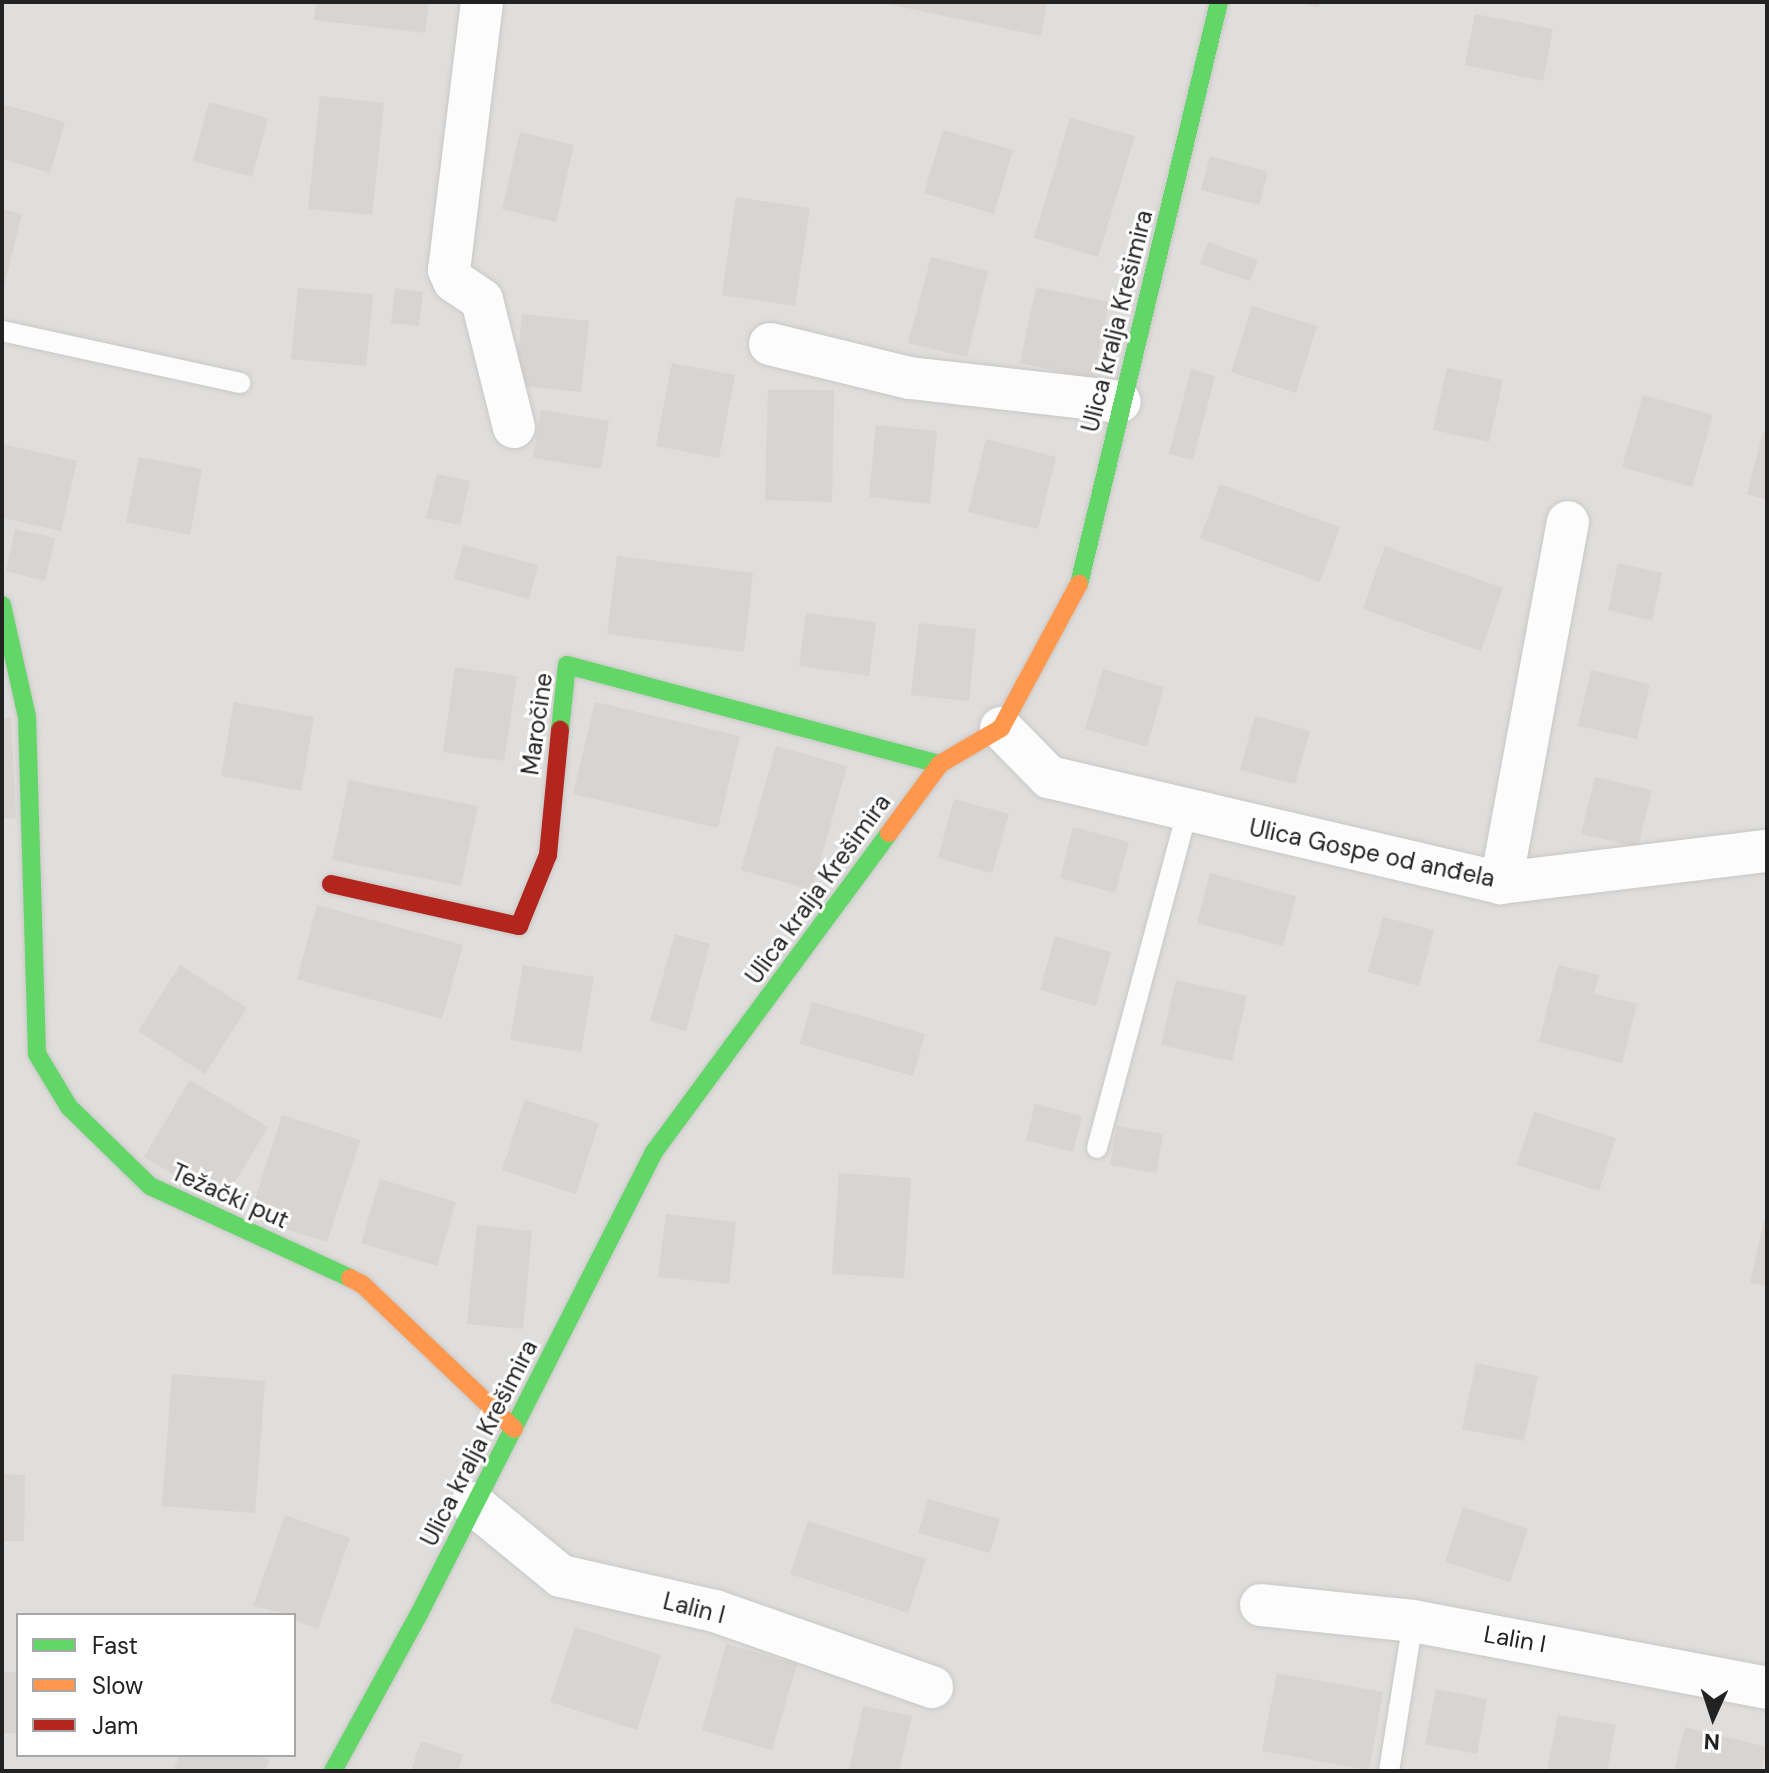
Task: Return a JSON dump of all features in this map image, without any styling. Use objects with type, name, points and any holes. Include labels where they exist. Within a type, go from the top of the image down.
[{"type":"street","points":[[482,2],[449,270],[454,281],[482,300],[514,427]]},
{"type":"street","name":"Ulica kralja Krešimira","points":[[333,1771],[418,1616],[472,1503],[514,1429],[654,1152],[940,764],[1001,728],[1081,579],[1120,402],[1219,2]]},
{"type":"street","points":[[770,344],[910,378],[1120,402]]},
{"type":"street","points":[[1501,883],[1568,522]]},
{"type":"street","name":"Težački put","points":[[2,605],[27,717],[37,1054],[69,1107],[150,1186],[362,1284],[514,1429]]},
{"type":"street","name":"Maročine","points":[[331,884],[519,926],[548,855],[567,665],[940,764]]},
{"type":"street","name":"Ulica Gospe od anđela","points":[[1001,728],[1049,777],[1187,812],[1501,883],[1767,851]]},
{"type":"street","name":"Lalin I","points":[[472,1503],[561,1576],[715,1611],[932,1687]]},
{"type":"street","name":"Lalin I","points":[[1261,1605],[1413,1621],[1767,1688]]},
{"type":"lane","points":[[2,331],[240,383]]},
{"type":"lane","points":[[1097,1148],[1187,812]]},
{"type":"lane","points":[[1389,1771],[1413,1621]]},
{"type":"shaded area","points":[[2,2],[1767,2],[1767,1771],[2,1771]]},
{"type":"building","points":[[316,2],[429,2],[425,33],[314,20]]},
{"type":"building","points":[[878,2],[1047,2],[1041,36]]},
{"type":"building","points":[[1300,2],[1320,2],[1319,8]]},
{"type":"building","points":[[1475,14],[1553,29],[1543,81],[1465,65]]},
{"type":"building","points":[[320,96],[384,103],[372,215],[308,209]]},
{"type":"building","points":[[209,102],[268,118],[252,177],[193,161]]},
{"type":"building","points":[[2,104],[65,122],[50,173],[2,159]]},
{"type":"building","points":[[1070,118],[1135,136],[1098,257],[1034,238]]},
{"type":"building","points":[[943,130],[1013,150],[994,214],[924,193]]},
{"type":"building","points":[[520,132],[574,145],[556,222],[502,209]]},
{"type":"building","points":[[1210,156],[1268,172],[1259,205],[1201,190]]},
{"type":"building","points":[[736,197],[810,208],[795,306],[722,295]]},
{"type":"building","points":[[2,209],[22,214],[3,291],[2,291]]},
{"type":"building","points":[[1208,242],[1258,260],[1250,281],[1200,264]]},
{"type":"building","points":[[931,257],[988,271],[967,357],[908,343]]},
{"type":"building","points":[[1036,287],[1109,302],[1093,379],[1020,363]]},
{"type":"building","points":[[298,288],[373,294],[366,366],[291,359]]},
{"type":"building","points":[[395,288],[423,292],[419,326],[391,323]]},
{"type":"building","points":[[1252,306],[1317,326],[1296,393],[1231,372]]},
{"type":"building","points":[[522,314],[589,321],[581,392],[515,385]]},
{"type":"building","points":[[672,363],[735,375],[719,458],[656,446]]},
{"type":"building","points":[[1447,368],[1503,380],[1489,442],[1433,430]]},
{"type":"building","points":[[1191,369],[1215,376],[1193,460],[1169,454]]},
{"type":"building","points":[[768,390],[834,390],[832,502],[765,500]]},
{"type":"building","points":[[1643,395],[1713,415],[1692,487],[1622,467]]},
{"type":"building","points":[[541,410],[609,421],[601,469],[533,458]]},
{"type":"building","points":[[876,425],[937,431],[930,504],[869,497]]},
{"type":"building","points":[[1763,432],[1767,433],[1767,500],[1747,494]]},
{"type":"building","points":[[986,439],[1056,457],[1038,529],[968,512]]},
{"type":"building","points":[[2,444],[77,461],[61,531],[2,518]]},
{"type":"building","points":[[139,457],[202,469],[190,535],[126,522]]},
{"type":"building","points":[[437,474],[470,481],[460,525],[426,518]]},
{"type":"building","points":[[1220,484],[1340,527],[1320,582],[1200,538]]},
{"type":"building","points":[[15,529],[55,538],[45,581],[6,571]]},
{"type":"building","points":[[463,545],[538,565],[529,599],[454,579]]},
{"type":"building","points":[[1385,546],[1503,588],[1481,651],[1363,609]]},
{"type":"building","points":[[617,556],[753,573],[744,652],[607,634]]},
{"type":"building","points":[[1618,563],[1662,573],[1652,621],[1608,610]]},
{"type":"building","points":[[806,613],[876,622],[869,676],[799,666]]},
{"type":"building","points":[[919,623],[976,629],[969,701],[911,695]]},
{"type":"building","points":[[455,667],[517,676],[504,761],[443,752]]},
{"type":"building","points":[[1103,669],[1164,687],[1147,747],[1085,729]]},
{"type":"building","points":[[1591,670],[1650,684],[1637,739],[1578,726]]},
{"type":"building","points":[[234,702],[314,717],[301,791],[221,776]]},
{"type":"building","points":[[595,702],[740,736],[718,828],[573,794]]},
{"type":"building","points":[[1255,716],[1310,731],[1295,784],[1240,770]]},
{"type":"building","points":[[11,717],[16,818],[2,819],[2,718]]},
{"type":"building","points":[[776,746],[847,766],[812,890],[741,870]]},
{"type":"building","points":[[1595,777],[1652,790],[1638,847],[1581,834]]},
{"type":"building","points":[[349,780],[478,806],[461,886],[332,860]]},
{"type":"building","points":[[954,799],[1009,814],[992,873],[938,858]]},
{"type":"building","points":[[1073,827],[1129,842],[1115,893],[1060,878]]},
{"type":"building","points":[[1210,873],[1296,896],[1283,946],[1197,923]]},
{"type":"building","points":[[317,905],[463,945],[442,1019],[297,979]]},
{"type":"building","points":[[1383,917],[1434,930],[1419,986],[1368,972]]},
{"type":"building","points":[[675,934],[710,944],[686,1031],[650,1021]]},
{"type":"building","points":[[1055,936],[1111,952],[1096,1006],[1040,990]]},
{"type":"building","points":[[180,965],[247,1008],[205,1074],[138,1031]]},
{"type":"building","points":[[523,965],[594,977],[581,1052],[510,1040]]},
{"type":"building","points":[[1558,965],[1599,975],[1594,994],[1637,1004],[1622,1063],[1539,1042]]},
{"type":"building","points":[[1176,980],[1247,996],[1232,1061],[1161,1045]]},
{"type":"building","points":[[812,1002],[925,1034],[913,1076],[800,1044]]},
{"type":"building","points":[[190,1080],[268,1127],[222,1204],[144,1157]]},
{"type":"building","points":[[525,1100],[599,1123],[576,1194],[502,1170]]},
{"type":"building","points":[[1035,1104],[1082,1116],[1073,1152],[1026,1140]]},
{"type":"building","points":[[1534,1112],[1616,1138],[1599,1191],[1517,1165]]},
{"type":"building","points":[[282,1115],[360,1140],[327,1242],[249,1218]]},
{"type":"building","points":[[1117,1126],[1163,1134],[1156,1173],[1110,1165]]},
{"type":"building","points":[[839,1173],[911,1178],[904,1278],[832,1274]]},
{"type":"building","points":[[380,1179],[456,1202],[437,1266],[361,1243]]},
{"type":"building","points":[[666,1214],[736,1222],[729,1284],[658,1277]]},
{"type":"building","points":[[1764,1220],[1767,1220],[1767,1286],[1750,1283]]},
{"type":"building","points":[[477,1225],[532,1231],[523,1329],[467,1324]]},
{"type":"building","points":[[1476,1363],[1538,1376],[1524,1441],[1462,1429]]},
{"type":"building","points":[[172,1374],[265,1381],[255,1513],[162,1506]]},
{"type":"building","points":[[2,1474],[25,1475],[24,1541],[2,1541]]},
{"type":"building","points":[[928,1499],[1000,1519],[990,1553],[918,1533]]},
{"type":"building","points":[[1463,1507],[1528,1529],[1510,1582],[1445,1562]]},
{"type":"building","points":[[285,1515],[350,1538],[318,1629],[296,1621],[296,1613],[253,1606]]},
{"type":"building","points":[[808,1521],[926,1559],[908,1613],[790,1574]]},
{"type":"building","points":[[575,1627],[661,1655],[637,1730],[550,1702]]},
{"type":"building","points":[[726,1644],[797,1664],[772,1750],[702,1730]]},
{"type":"building","points":[[2,1672],[16,1672],[16,1733],[2,1733]]},
{"type":"building","points":[[1277,1673],[1383,1692],[1369,1770],[1262,1751]]},
{"type":"building","points":[[1436,1689],[1487,1699],[1477,1754],[1425,1744]]},
{"type":"building","points":[[863,1706],[912,1716],[899,1771],[849,1770]]},
{"type":"building","points":[[1558,1715],[1616,1725],[1607,1771],[1547,1771]]},
{"type":"building","points":[[1685,1727],[1767,1747],[1761,1771],[1674,1771]]},
{"type":"building","points":[[421,1741],[463,1755],[458,1771],[411,1771]]},
{"type":"building","points":[[179,1757],[262,1757],[269,1760],[265,1771],[173,1771]]},
{"type":"traffic: fast","points":[[1079,584],[1219,2]]},
{"type":"traffic: fast","points":[[2,605],[27,717],[37,1054],[69,1107],[150,1186],[350,1278]]},
{"type":"traffic: fast","points":[[560,730],[567,665],[940,764]]},
{"type":"traffic: fast","points":[[333,1771],[418,1616],[654,1152],[889,833]]},
{"type":"traffic: slow","points":[[889,833],[940,764],[1001,728],[1079,584]]},
{"type":"traffic: slow","points":[[350,1278],[362,1284],[514,1429]]},
{"type":"traffic: jam","points":[[331,884],[519,926],[548,855],[560,730]]}]
